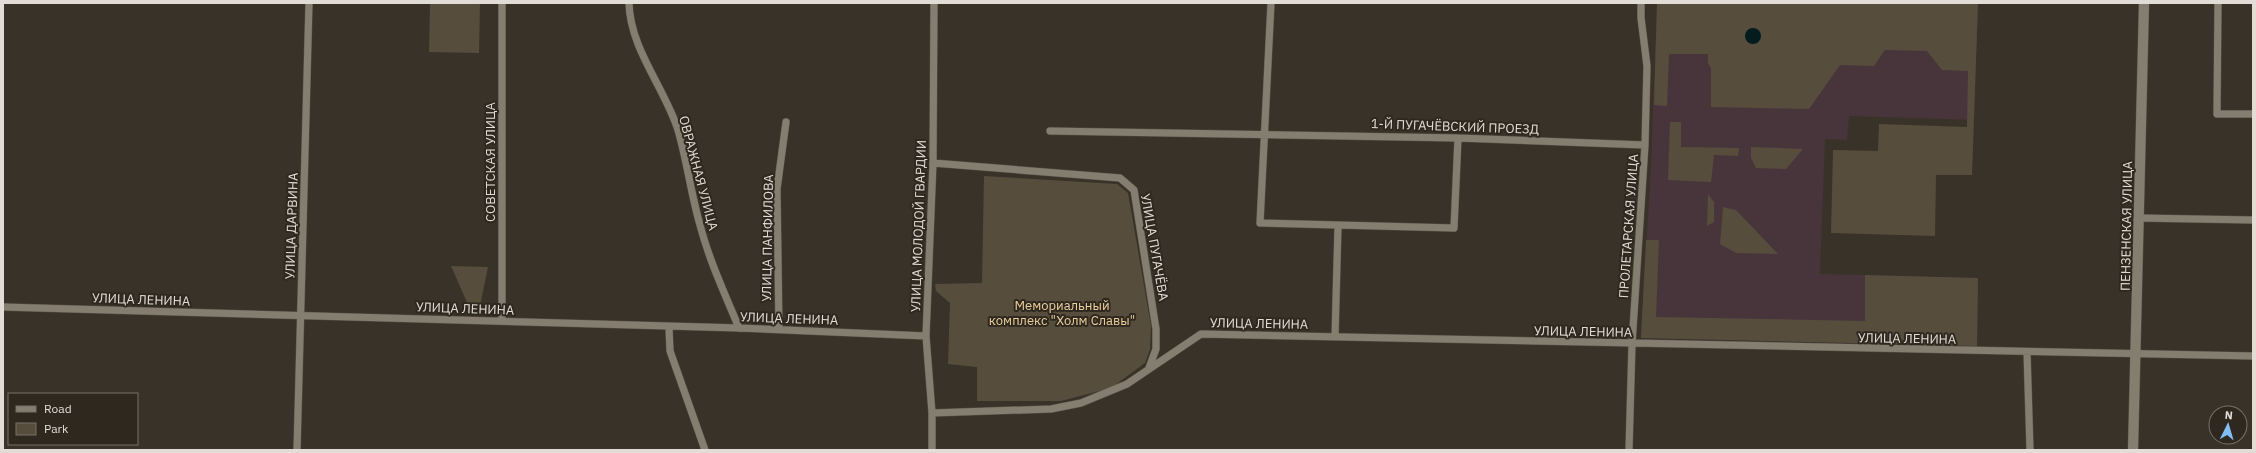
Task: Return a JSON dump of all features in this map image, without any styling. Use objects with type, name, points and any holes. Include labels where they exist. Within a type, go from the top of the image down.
[{"type":"street","name":"УЛИЦА ДАРВИНА","points":[[298,450],[300,315],[309,3]]},
{"type":"street","name":"СОВЕТСКАЯ УЛИЦА","points":[[502,3],[502,321]]},
{"type":"street","name":"ОВРАЖНАЯ УЛИЦА","points":[[629,3],[629,11],[638,42],[678,130],[700,228],[718,279],[738,328]]},
{"type":"street","name":"УЛИЦА МОЛОДОЙ ГВАРДИИ","points":[[932,450],[932,413],[926,336],[933,163],[934,3]]},
{"type":"street","points":[[1271,3],[1260,223],[1454,228],[1458,138]]},
{"type":"street","name":"ПРОЛЕТАРСКАЯ УЛИЦА","points":[[1630,450],[1632,344],[1645,145],[1647,66],[1641,18],[1641,3]]},
{"type":"street","name":"ПЕНЗЕНСКАЯ УЛИЦА","points":[[2133,450],[2144,3]]},
{"type":"street","points":[[2218,3],[2217,114],[2253,114]]},
{"type":"street","name":"УЛИЦА ПАНФИЛОВА","points":[[779,329],[777,189],[786,122]]},
{"type":"street","name":"1-Й ПУГАЧЁВСКИЙ ПРОЕЗД","points":[[1050,131],[1458,138],[1645,145]]},
{"type":"street","name":"УЛИЦА ПУГАЧЁВА","points":[[933,163],[1120,178],[1134,190],[1156,330],[1156,349],[1149,368]]},
{"type":"street","points":[[2139,218],[2253,220]]},
{"type":"street","points":[[1335,337],[1338,226]]},
{"type":"street","name":"УЛИЦА ЛЕНИНА","points":[[3,307],[779,329],[926,336]]},
{"type":"street","points":[[669,327],[670,351],[705,450]]},
{"type":"street","name":"УЛИЦА ЛЕНИНА","points":[[932,413],[1051,409],[1081,403],[1127,384],[1200,334],[2253,356]]},
{"type":"street","points":[[2027,352],[2030,450]]},
{"type":"shaded area","points":[[1657,3],[1978,3],[1974,120],[1849,116],[1847,140],[1825,139],[1820,274],[1978,278],[1977,346],[1641,338],[1651,166]]},
{"type":"green space","points":[[430,3],[480,3],[479,53],[429,52]]},
{"type":"green space","points":[[1657,3],[1978,3],[1972,175],[1936,175],[1935,236],[1831,233],[1833,150],[1878,151],[1879,124],[1967,127],[1968,71],[1942,70],[1927,51],[1885,50],[1874,66],[1840,65],[1809,109],[1711,107],[1711,68],[1708,63],[1708,54],[1669,54],[1667,106],[1654,105]]},
{"type":"green space","points":[[1670,122],[1681,122],[1681,147],[1739,148],[1738,156],[1714,155],[1711,182],[1668,180]]},
{"type":"green space","points":[[1751,147],[1803,149],[1786,169],[1756,168],[1751,158]]},
{"type":"green space","name":"Мемориальный комплекс \"Холм Славы\"","points":[[984,176],[1117,184],[1128,193],[1151,326],[1150,349],[1145,363],[1111,388],[1061,401],[977,401],[977,367],[948,364],[950,303],[936,291],[935,284],[982,283]]},
{"type":"green space","points":[[1708,194],[1714,202],[1714,222],[1707,226]]},
{"type":"green space","points":[[1723,207],[1736,210],[1778,254],[1736,253],[1720,244]]},
{"type":"green space","points":[[1646,240],[1659,240],[1656,317],[1865,321],[1865,275],[1978,278],[1977,346],[1641,338]]},
{"type":"green space","points":[[451,266],[488,267],[480,306],[469,307]]},
{"type":"water","points":[[1753,28],[1760,33],[1761,36],[1756,43],[1753,44],[1746,39],[1745,36],[1750,29]]}]
